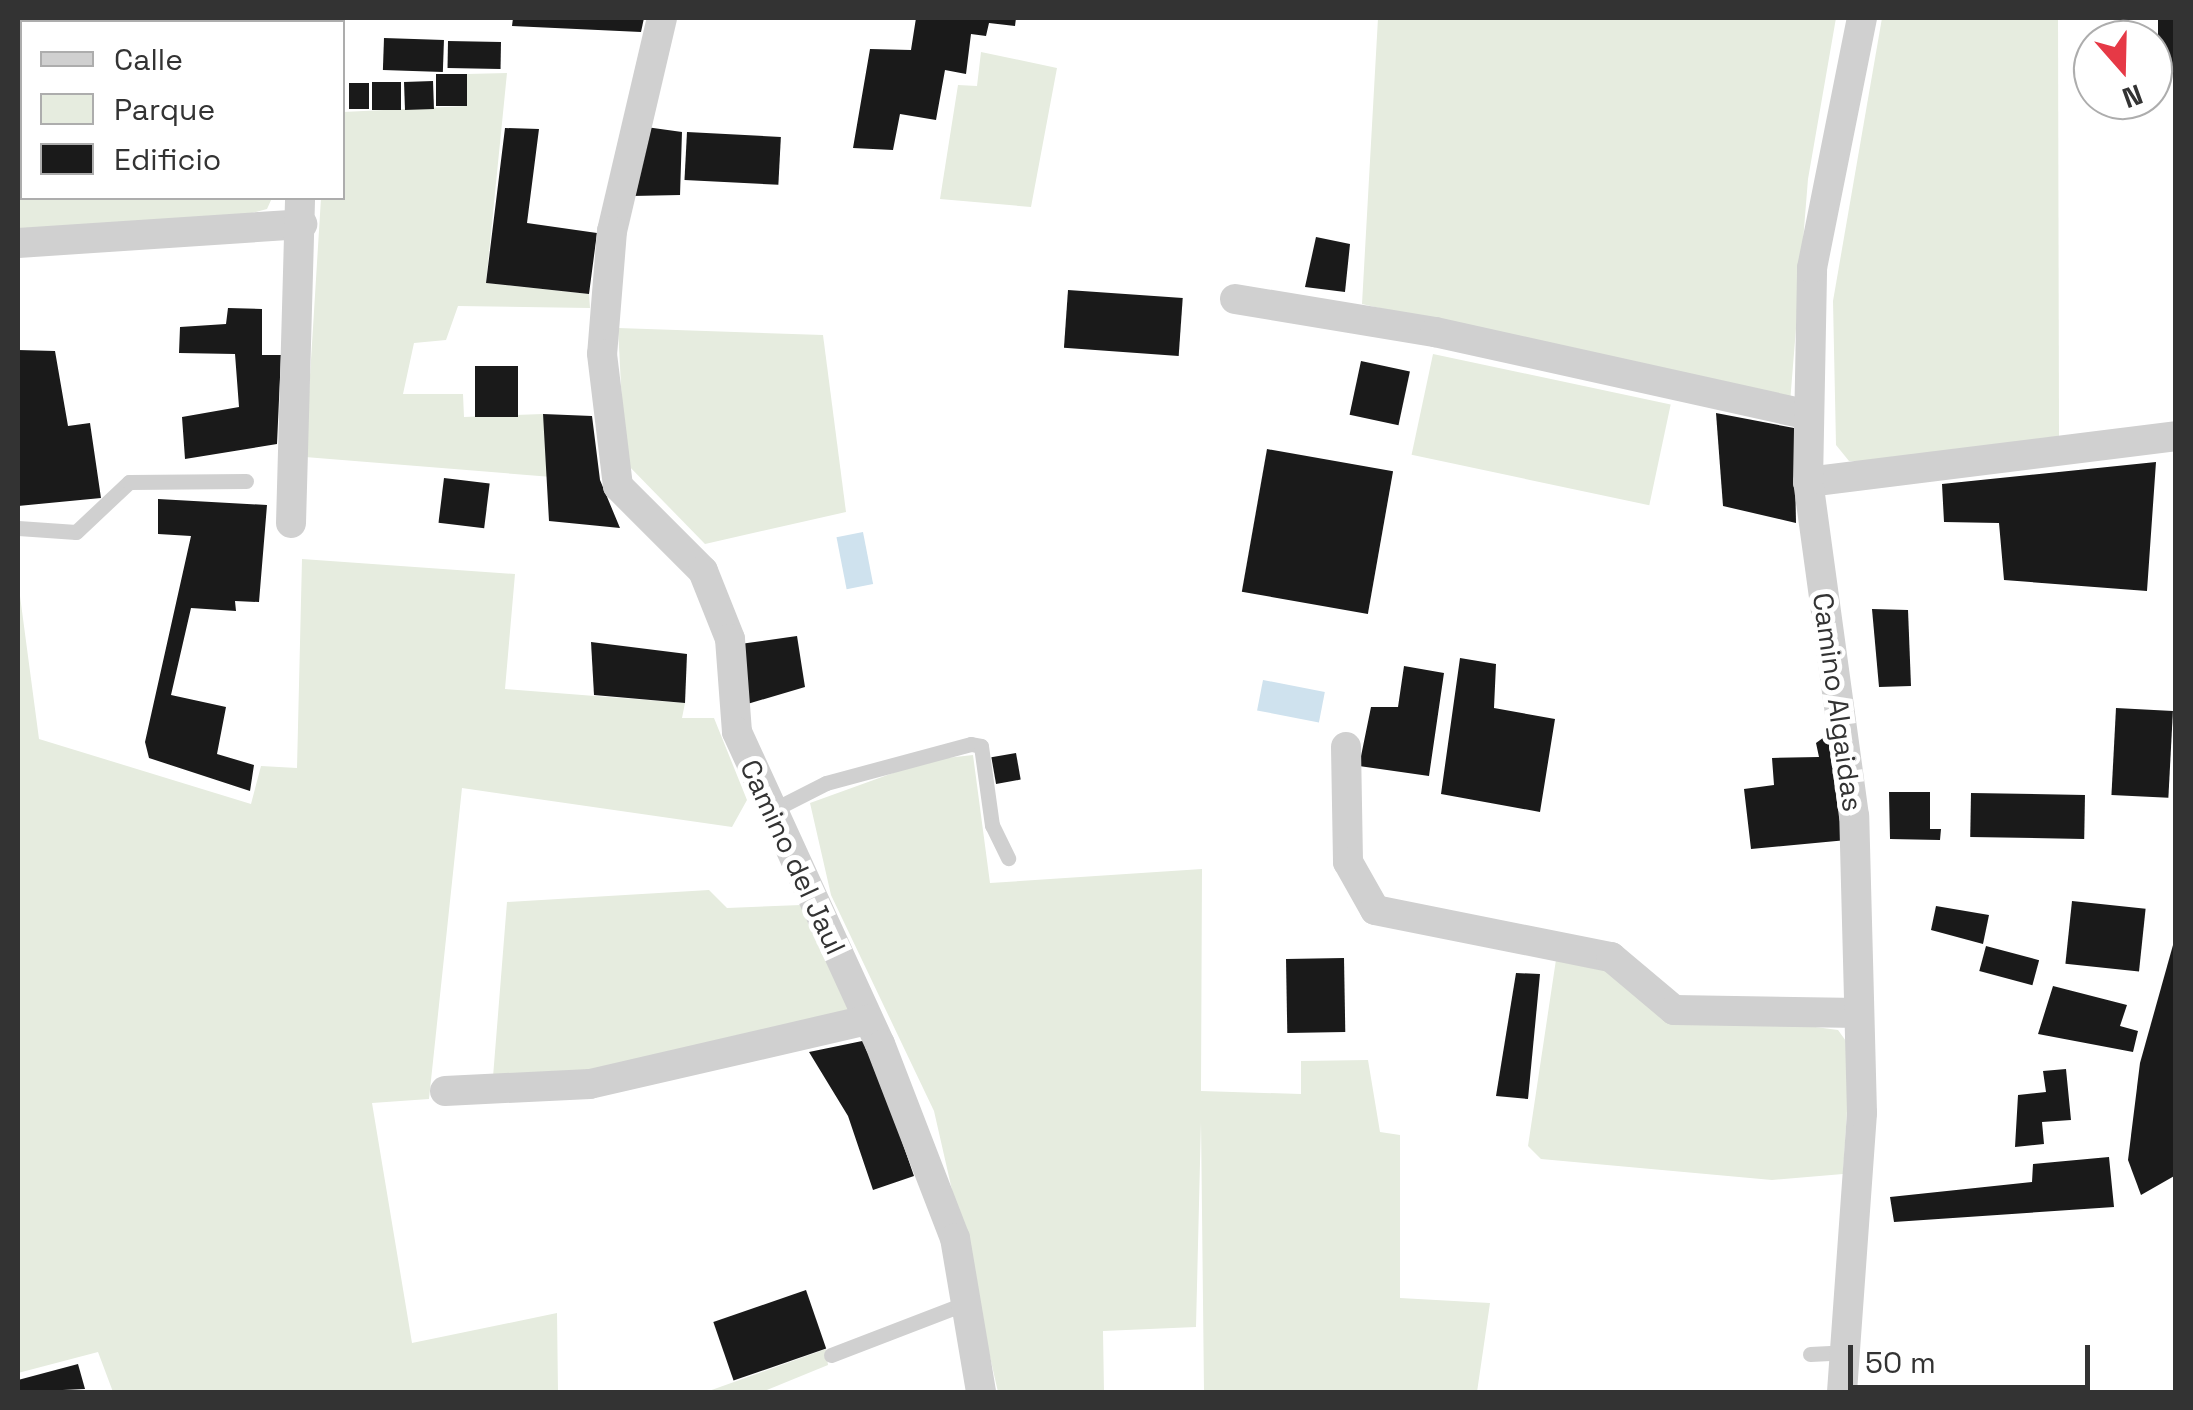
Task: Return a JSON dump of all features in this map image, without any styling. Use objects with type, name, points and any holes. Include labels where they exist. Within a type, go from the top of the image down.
[{"type":"street","name":"Camino del Jaul","points":[[662,18],[612,231],[602,354],[618,486],[703,571],[730,639],[737,732],[768,812],[868,1020],[955,1238],[982,1392]]},
{"type":"street","name":"Camino Algaidas","points":[[1842,1392],[1859,1013],[1854,816],[1808,482],[1812,268],[1862,18]]},
{"type":"street","points":[[18,243],[302,210],[291,523]]},
{"type":"street","points":[[1235,299],[1435,332],[1809,414]]},
{"type":"street","points":[[1808,482],[2176,436]]},
{"type":"street","points":[[1346,748],[1348,862],[1376,910],[1611,956],[1674,1010],[1859,1013]]},
{"type":"street","points":[[445,1091],[590,1084],[868,1020]]},
{"type":"lane","points":[[18,528],[76,532],[129,482],[246,481]]},
{"type":"lane","points":[[768,812],[860,772],[971,744],[981,746],[992,825],[1008,858]]},
{"type":"lane","points":[[831,1355],[964,1304]]},
{"type":"lane","points":[[1810,1354],[1845,1352]]},
{"type":"green space","points":[[1378,18],[1836,18],[1808,179],[1790,403],[1362,304]]},
{"type":"green space","points":[[1882,18],[2058,18],[2059,437],[1876,462],[1849,461],[1836,445],[1833,301]]},
{"type":"green space","points":[[981,52],[1057,68],[1031,207],[940,199],[958,85],[977,86]]},
{"type":"green space","points":[[507,73],[486,283],[589,294],[590,308],[458,306],[446,340],[414,343],[403,394],[463,394],[464,417],[543,414],[552,477],[305,457],[321,200],[345,200],[345,112],[466,106],[467,74]]},
{"type":"green space","points":[[20,186],[20,200],[271,200],[267,209],[223,221],[18,229]]},
{"type":"green space","points":[[618,328],[823,335],[846,512],[705,544],[625,462]]},
{"type":"green space","points":[[1433,354],[1671,405],[1649,505],[1412,455]]},
{"type":"green space","points":[[302,559],[515,574],[505,689],[685,703],[682,718],[714,718],[747,800],[732,827],[462,788],[429,1099],[372,1103],[412,1343],[557,1313],[558,1392],[113,1392],[98,1352],[18,1373],[18,581],[39,739],[251,804],[261,766],[297,768]]},
{"type":"green space","points":[[973,755],[990,883],[1202,869],[1201,1091],[1301,1094],[1301,1061],[1368,1060],[1380,1132],[1400,1135],[1400,1298],[1490,1303],[1477,1392],[1204,1392],[1201,1122],[1196,1327],[1103,1331],[1104,1392],[998,1392],[934,1111],[831,895],[810,803],[929,760]]},
{"type":"green space","points":[[709,890],[727,908],[801,905],[856,1013],[595,1072],[493,1077],[507,902]]},
{"type":"green space","points":[[1557,953],[1606,965],[1649,1005],[1838,1030],[1851,1048],[1843,1174],[1772,1180],[1541,1159],[1528,1146]]},
{"type":"green space","points":[[826,1349],[828,1365],[762,1392],[706,1392]]},
{"type":"water","points":[[863,532],[873,584],[847,589],[836,537]]},
{"type":"water","points":[[1263,680],[1325,692],[1319,722],[1257,710]]},
{"type":"building","points":[[18,18],[86,18],[20,20],[18,43]]},
{"type":"building","points":[[513,18],[644,18],[641,32],[512,26]]},
{"type":"building","points":[[916,18],[1016,18],[1015,26],[989,23],[986,36],[971,34],[966,74],[945,70],[936,120],[900,114],[893,150],[853,148],[870,49],[911,50]]},
{"type":"building","points":[[2176,18],[2176,73],[2173,20],[2158,20]]},
{"type":"building","points":[[384,38],[444,40],[443,72],[383,70]]},
{"type":"building","points":[[448,41],[501,42],[501,69],[448,68]]},
{"type":"building","points":[[436,74],[467,74],[467,106],[436,106]]},
{"type":"building","points":[[433,81],[434,109],[405,110],[404,82]]},
{"type":"building","points":[[372,82],[401,82],[401,110],[372,110]]},
{"type":"building","points":[[349,83],[369,83],[369,109],[349,109]]},
{"type":"building","points":[[646,127],[682,132],[680,195],[632,196]]},
{"type":"building","points":[[505,128],[539,129],[527,223],[597,233],[589,294],[486,283]]},
{"type":"building","points":[[687,132],[781,137],[778,185],[684,180]]},
{"type":"building","points":[[1316,237],[1350,244],[1345,292],[1305,287]]},
{"type":"building","points":[[1068,290],[1183,298],[1179,356],[1064,348]]},
{"type":"building","points":[[228,308],[262,309],[262,355],[281,355],[277,444],[185,459],[182,417],[239,407],[235,354],[179,353],[180,327],[226,324]]},
{"type":"building","points":[[18,350],[55,351],[68,426],[90,423],[101,498],[18,506]]},
{"type":"building","points":[[1361,361],[1410,371],[1398,425],[1350,415]]},
{"type":"building","points":[[475,366],[518,366],[518,417],[475,417]]},
{"type":"building","points":[[1716,413],[1794,428],[1796,523],[1723,506]]},
{"type":"building","points":[[543,414],[592,416],[600,480],[620,528],[549,521]]},
{"type":"building","points":[[1267,449],[1393,471],[1368,614],[1242,592]]},
{"type":"building","points":[[2156,462],[2147,591],[2004,580],[1999,523],[1944,522],[1942,484]]},
{"type":"building","points":[[444,478],[490,484],[484,528],[439,523]]},
{"type":"building","points":[[158,499],[267,505],[259,602],[235,601],[236,611],[191,608],[171,695],[226,707],[217,754],[254,765],[250,791],[149,758],[145,742],[191,536],[158,534]]},
{"type":"building","points":[[1872,609],[1908,610],[1911,686],[1879,687]]},
{"type":"building","points":[[797,636],[805,687],[744,705],[740,644]]},
{"type":"building","points":[[591,642],[687,654],[685,703],[594,695]]},
{"type":"building","points":[[1460,658],[1496,664],[1494,708],[1555,719],[1540,812],[1441,794]]},
{"type":"building","points":[[1404,666],[1444,673],[1429,776],[1359,766],[1371,707],[1398,707]]},
{"type":"building","points":[[2116,708],[2173,711],[2168,798],[2111,795]]},
{"type":"building","points":[[1827,735],[1837,745],[1847,840],[1751,849],[1744,789],[1774,785],[1772,758],[1819,757],[1816,743]]},
{"type":"building","points":[[1016,753],[1021,780],[996,784],[991,757]]},
{"type":"building","points":[[1889,792],[1930,792],[1930,829],[1941,829],[1940,840],[1890,839]]},
{"type":"building","points":[[1971,793],[2085,795],[2084,839],[1970,837]]},
{"type":"building","points":[[2072,901],[2146,909],[2139,971],[2065,964]]},
{"type":"building","points":[[1936,906],[1989,915],[1983,944],[1931,930]]},
{"type":"building","points":[[2173,945],[2176,1175],[2141,1195],[2128,1160],[2140,1063]]},
{"type":"building","points":[[1986,946],[2039,960],[2032,985],[1979,971]]},
{"type":"building","points":[[1344,958],[1345,1032],[1287,1033],[1286,959]]},
{"type":"building","points":[[1516,973],[1540,974],[1528,1099],[1496,1096]]},
{"type":"building","points":[[2053,986],[2127,1005],[2120,1026],[2138,1031],[2133,1052],[2038,1034]]},
{"type":"building","points":[[867,1040],[914,1176],[873,1190],[848,1116],[809,1052]]},
{"type":"building","points":[[2066,1069],[2071,1120],[2042,1122],[2044,1144],[2015,1147],[2018,1095],[2046,1092],[2043,1071]]},
{"type":"building","points":[[2109,1157],[2114,1207],[1894,1222],[1890,1197],[2032,1182],[2033,1164]]},
{"type":"building","points":[[806,1290],[826,1349],[734,1381],[713,1322]]},
{"type":"building","points":[[78,1364],[85,1389],[18,1392],[18,1380]]}]
